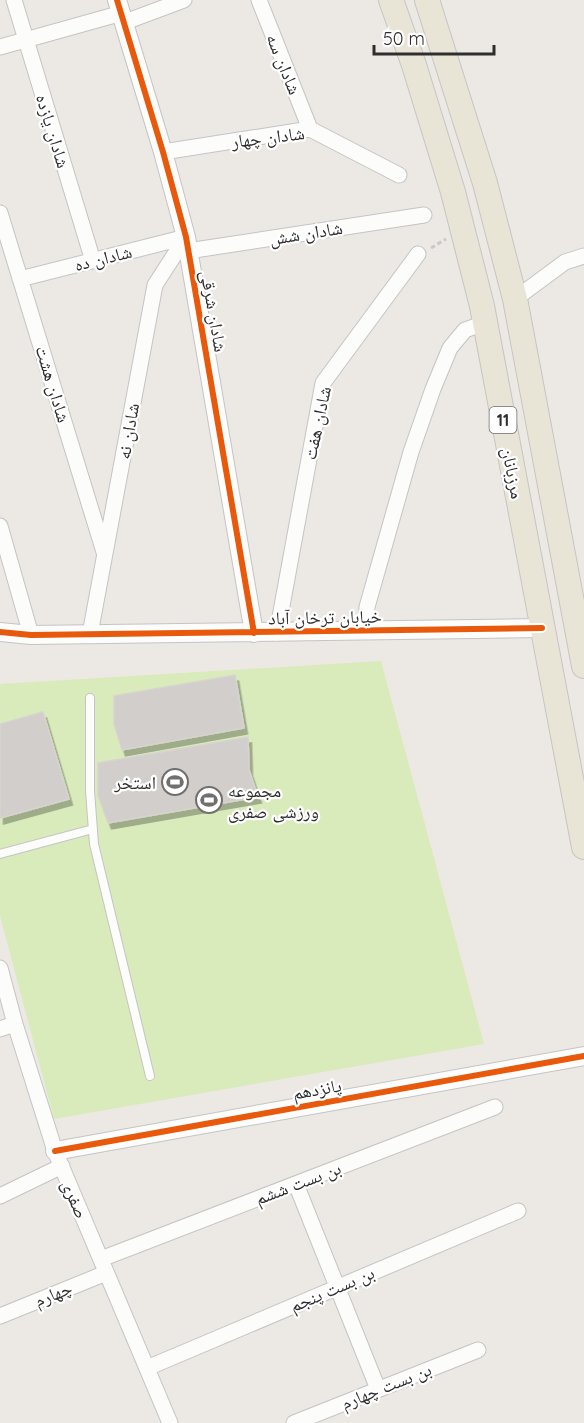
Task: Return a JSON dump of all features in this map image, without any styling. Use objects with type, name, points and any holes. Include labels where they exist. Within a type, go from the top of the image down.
[{"type":"main road","name":"مرزبانان","points":[[392,0],[463,230],[485,323],[584,847]]},
{"type":"main road","name":"مرزبانان","points":[[427,0],[485,183],[515,299],[581,622],[584,666]]},
{"type":"main road","points":[[542,628],[581,622]]},
{"type":"street","name":"شادان یازده","points":[[14,0],[93,261]]},
{"type":"street","points":[[0,47],[121,12],[184,0]]},
{"type":"street","name":"شادان سه","points":[[259,0],[310,129]]},
{"type":"street","name":"شادان شرقی","points":[[121,12],[163,152],[187,244],[254,633]]},
{"type":"street","name":"شادان چهار","points":[[163,152],[310,129],[399,175]]},
{"type":"street","name":"شادان هشت","points":[[0,213],[105,555]]},
{"type":"street","name":"شادان شش","points":[[187,244],[424,214]]},
{"type":"street","name":"شادان ده","points":[[20,279],[93,261],[187,244]]},
{"type":"street","name":"شادان نه","points":[[90,634],[155,285],[187,244]]},
{"type":"street","name":"شادان هفت","points":[[276,633],[323,383],[418,254]]},
{"type":"street","points":[[515,299],[565,262],[584,256]]},
{"type":"street","points":[[366,631],[367,607],[411,452],[433,389],[450,348],[465,330],[485,323]]},
{"type":"street","points":[[0,526],[31,634]]},
{"type":"street","name":"خیابان ترخان آباد","points":[[0,632],[31,634],[276,633],[542,628]]},
{"type":"street","name":"صفری","points":[[0,969],[7,1027],[58,1159],[170,1423]]},
{"type":"street","name":"پانزدهم","points":[[58,1159],[584,1056]]},
{"type":"street","name":"بن بست ششم","points":[[104,1266],[296,1184],[495,1107]]},
{"type":"street","points":[[0,1196],[58,1159]]},
{"type":"street","points":[[296,1184],[378,1389]]},
{"type":"street","name":"بن بست پنجم","points":[[147,1368],[518,1211]]},
{"type":"street","name":"چهارم","points":[[0,1316],[104,1266]]},
{"type":"street","name":"بن بست چهارم","points":[[294,1423],[478,1350]]},
{"type":"lane","points":[[90,698],[90,791],[97,856],[150,1076]]},
{"type":"lane","points":[[0,854],[93,829]]},
{"type":"path","points":[[418,254],[463,230]]},
{"type":"green space","name":"مجموعه ورزشی صفری","points":[[381,661],[484,1044],[54,1119],[0,916],[0,684]]},
{"type":"building","points":[[235,675],[244,728],[122,750],[114,724],[114,696]]},
{"type":"building","points":[[43,712],[69,799],[0,818],[0,724]]},
{"type":"building","name":"استخر","points":[[248,737],[249,770],[258,797],[108,823],[98,795],[98,763]]},
{"type":"cycle path","points":[[117,0],[186,237],[254,633]]},
{"type":"cycle path","points":[[0,632],[31,635],[542,628]]},
{"type":"cycle path","points":[[55,1151],[584,1056]]},
{"type":"place","name":"استخر","points":[[175,782]]},
{"type":"place","name":"مجموعه ورزشی صفری","points":[[209,800]]}]
